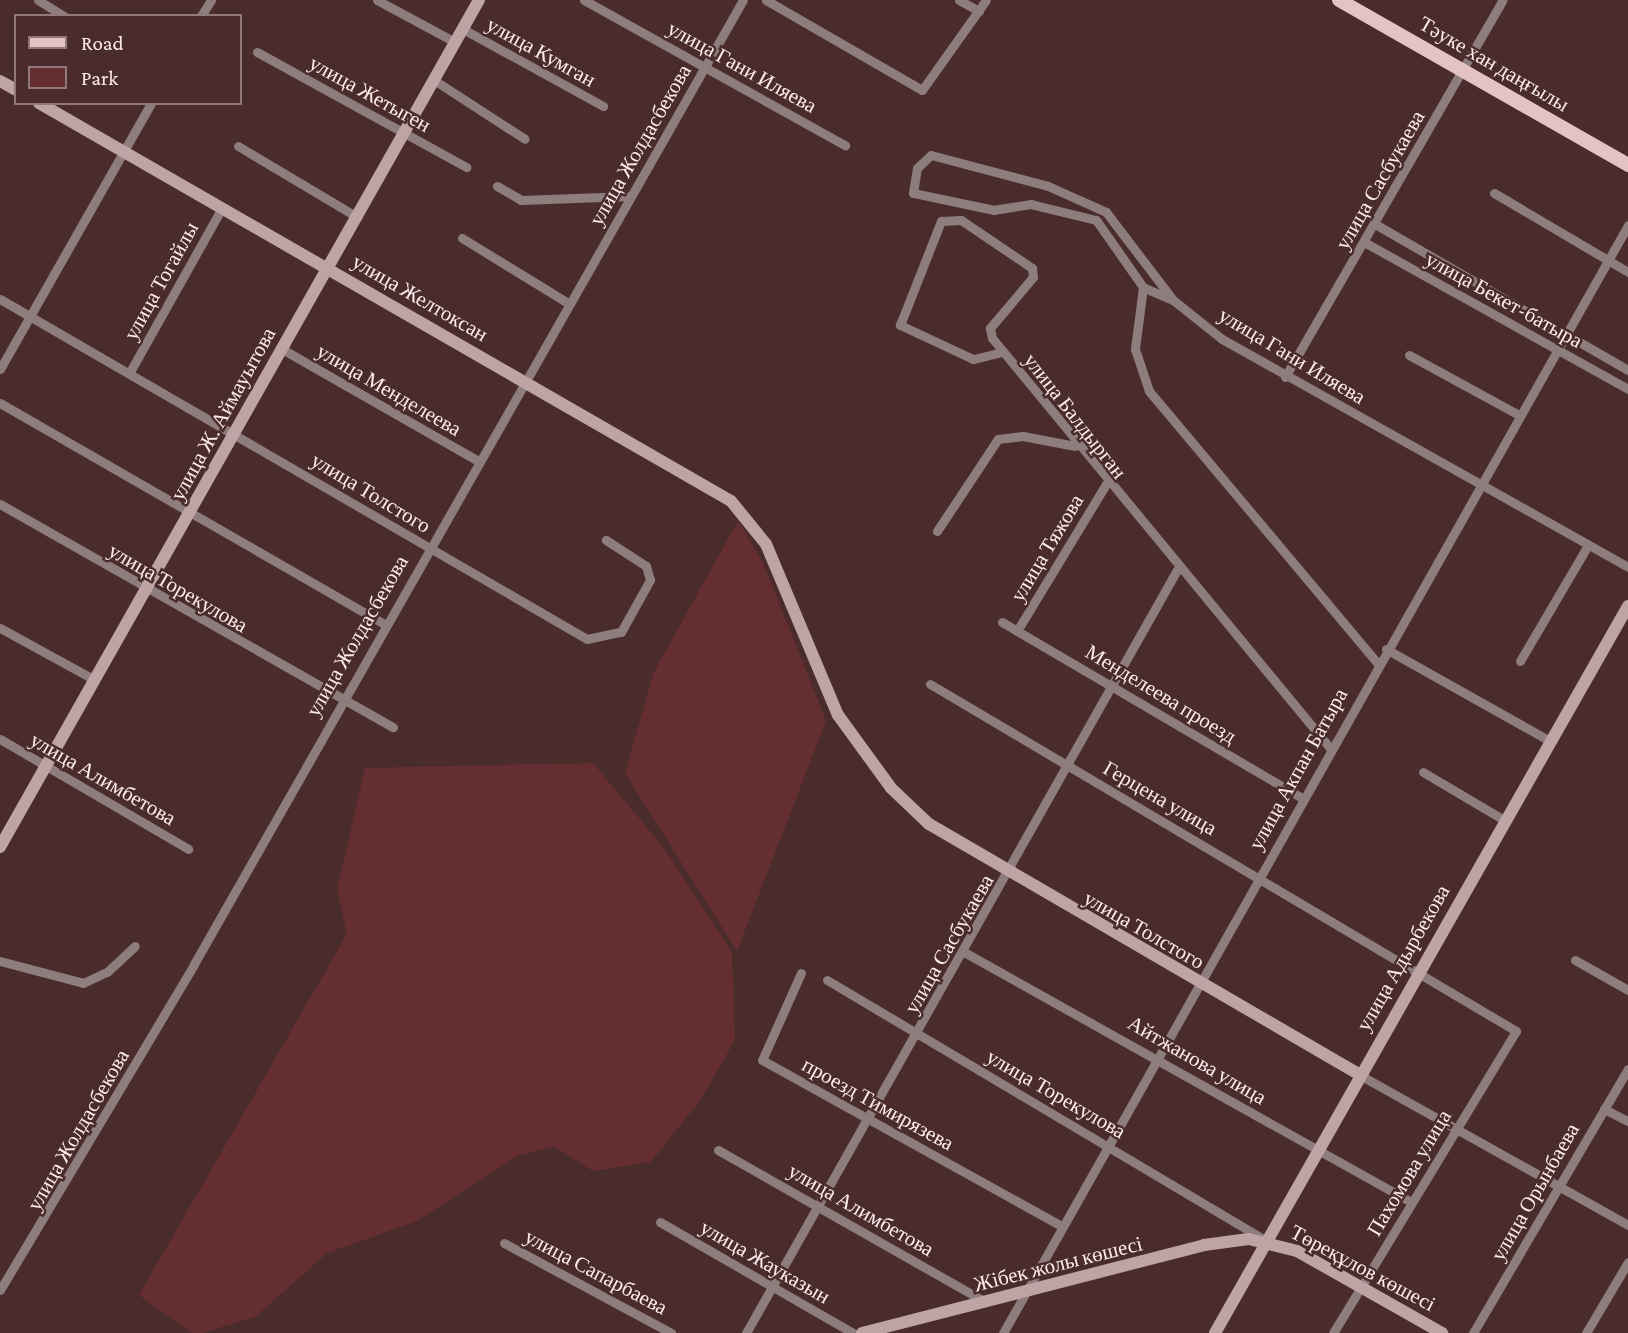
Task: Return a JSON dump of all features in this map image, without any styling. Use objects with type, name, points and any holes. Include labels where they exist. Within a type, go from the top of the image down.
[{"type":"main road","name":"Тәуке хан даңғылы","points":[[1339,0],[1628,155]]},
{"type":"main road","name":"Тәуке хан даңғылы","points":[[1353,0],[1628,165]]},
{"type":"street","points":[[38,0],[61,14]]},
{"type":"street","points":[[377,0],[454,43]]},
{"type":"street","name":"улица Ж. Аймауытова","points":[[0,847],[479,0]]},
{"type":"street","name":"улица Гани Иляева","points":[[584,0],[845,145]]},
{"type":"street","name":"улица Жолдасбекова","points":[[0,1290],[187,976],[383,623],[743,0]]},
{"type":"street","points":[[766,0],[912,88],[929,88],[986,0]]},
{"type":"street","points":[[959,0],[979,11]]},
{"type":"street","name":"улица Сасбукаева","points":[[1285,377],[1503,0]]},
{"type":"street","name":"улица Кумган","points":[[463,29],[603,106]]},
{"type":"street","name":"улица Жетыген","points":[[257,52],[466,167]]},
{"type":"street","points":[[434,80],[525,139]]},
{"type":"street","name":"улица Желтоксан","points":[[42,105],[524,379],[731,501],[766,544]]},
{"type":"street","points":[[0,369],[150,105]]},
{"type":"street","points":[[238,146],[357,216]]},
{"type":"street","name":"улица Гани Иляева","points":[[1142,284],[1096,220],[1031,204],[994,210],[913,193],[917,168],[931,155],[1048,186],[1106,212],[1173,300],[1285,377],[1628,567]]},
{"type":"street","points":[[497,186],[521,200],[630,196]]},
{"type":"street","points":[[1494,193],[1628,272]]},
{"type":"street","name":"улица Тогайлы","points":[[131,370],[222,208]]},
{"type":"street","name":"улица Балдырган","points":[[1002,352],[973,359],[900,325],[938,224],[961,220],[998,240],[1035,273],[990,328],[1002,352],[1177,570],[1330,748]]},
{"type":"street","name":"улица Бекет-батыра","points":[[1374,224],[1628,370]]},
{"type":"street","name":"улица Акпан Батыра","points":[[1003,1333],[1479,483],[1628,225]]},
{"type":"street","points":[[462,238],[568,303]]},
{"type":"street","name":"улица Бекет-батыра","points":[[1364,242],[1628,389]]},
{"type":"street","points":[[1173,300],[1142,284],[1135,349],[1149,391],[1378,664]]},
{"type":"street","name":"улица Толстого","points":[[0,299],[131,370],[427,550],[586,639],[621,632],[650,580],[646,566],[606,540]]},
{"type":"street","name":"улица Менделеева","points":[[282,349],[478,461]]},
{"type":"street","points":[[1409,355],[1519,415]]},
{"type":"street","points":[[0,403],[383,623]]},
{"type":"street","points":[[937,531],[998,439],[1023,436],[1075,446]]},
{"type":"street","name":"улица Тяжова","points":[[1017,631],[1106,484]]},
{"type":"street","name":"улица Торекулова","points":[[0,504],[339,701],[393,727]]},
{"type":"street","name":"улица Толстого","points":[[766,544],[838,715],[863,750],[929,824],[1009,874],[1197,983],[1628,1225]]},
{"type":"street","points":[[1520,661],[1588,545]]},
{"type":"street","name":"улица Сасбукаева","points":[[746,1333],[817,1204],[1009,874],[1067,764],[1177,570]]},
{"type":"street","name":"улица Адырбекова","points":[[1215,1333],[1358,1074],[1628,606]]},
{"type":"street","name":"Менделеева проезд","points":[[1002,622],[1112,684],[1301,799]]},
{"type":"street","points":[[0,628],[95,680]]},
{"type":"street","points":[[1386,649],[1550,741]]},
{"type":"street","name":"Герцена улица","points":[[930,684],[1516,1031]]},
{"type":"street","name":"улица Алимбетова","points":[[0,739],[188,849]]},
{"type":"street","points":[[1423,772],[1504,820]]},
{"type":"street","points":[[0,961],[83,983],[107,972],[135,946]]},
{"type":"street","name":"Айтжанова улица","points":[[964,952],[1156,1056],[1411,1202]]},
{"type":"street","points":[[1575,960],[1628,990]]},
{"type":"street","name":"проезд Тимирязева","points":[[801,973],[760,1058],[1062,1226]]},
{"type":"street","name":"улица Торекулова","points":[[827,980],[917,1035],[1107,1143],[1265,1240]]},
{"type":"street","name":"Пахомова улица","points":[[1333,1333],[1516,1031]]},
{"type":"street","name":"улица Орынбаева","points":[[1473,1333],[1628,1069]]},
{"type":"street","points":[[1604,1109],[1628,1121]]},
{"type":"street","name":"улица Алимбетова","points":[[718,1150],[986,1302]]},
{"type":"street","name":"улица Жауказын","points":[[660,1222],[853,1333]]},
{"type":"street","name":"Төреқұлов көшесі","points":[[1265,1240],[1361,1286],[1443,1333]]},
{"type":"street","name":"Жібек жолы көшесі","points":[[870,1332],[1220,1241],[1265,1240]]},
{"type":"street","name":"улица Сапарбаева","points":[[504,1242],[671,1333]]},
{"type":"street","points":[[1586,1333],[1628,1262]]},
{"type":"green space","points":[[738,521],[763,563],[826,721],[737,951],[625,773],[654,672]]},
{"type":"green space","points":[[593,763],[664,848],[732,952],[735,1040],[699,1102],[651,1162],[593,1171],[554,1146],[517,1156],[417,1221],[327,1253],[255,1317],[202,1333],[192,1333],[139,1295],[347,934],[337,890],[365,768]]}]
